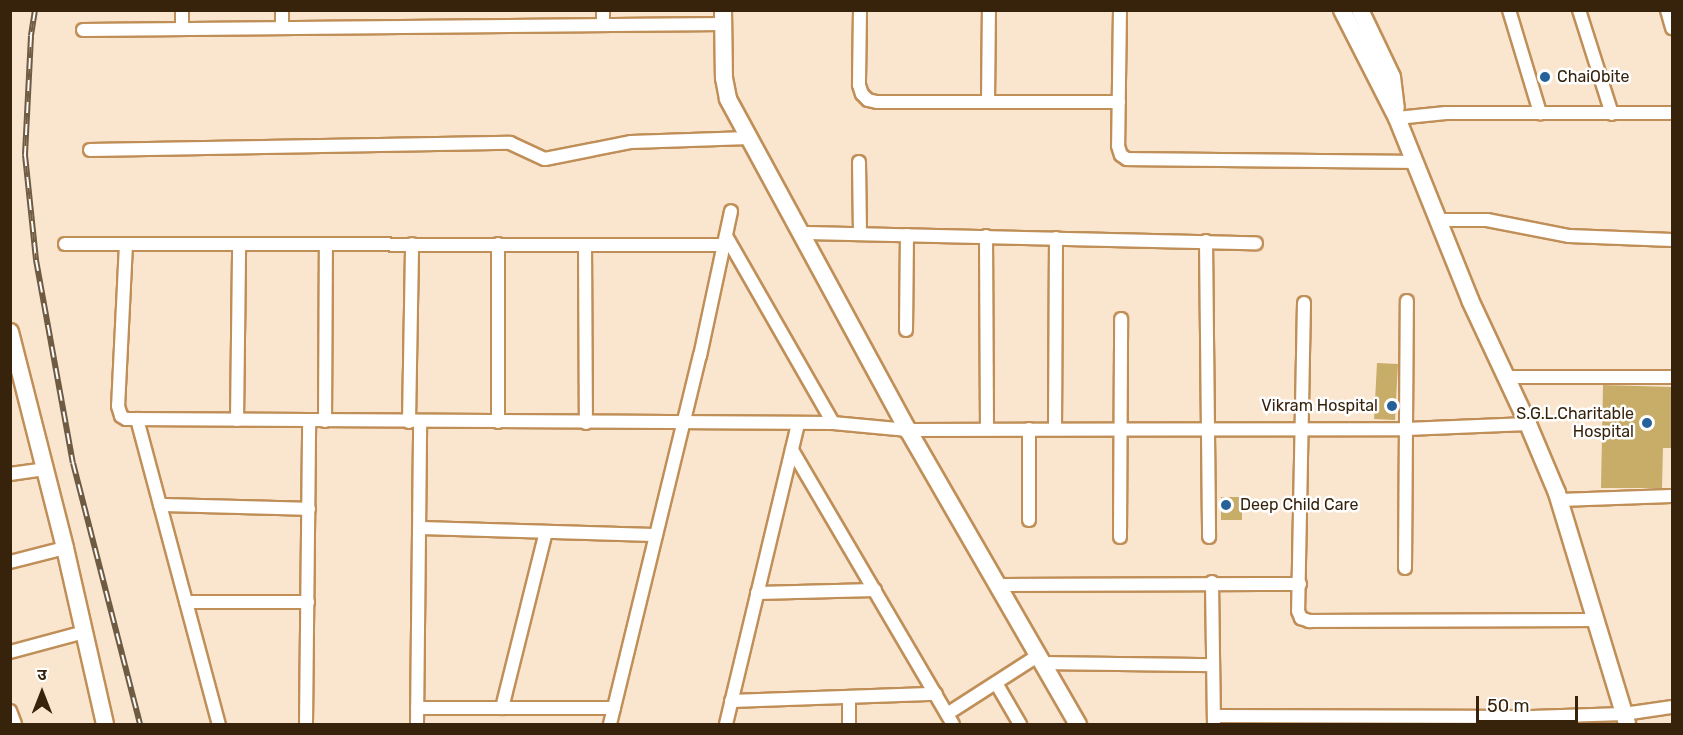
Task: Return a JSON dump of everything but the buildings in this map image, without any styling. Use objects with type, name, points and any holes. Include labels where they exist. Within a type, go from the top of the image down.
[{"type":"street","points":[[182,10],[182,29]]},
{"type":"street","points":[[282,10],[282,28]]},
{"type":"street","points":[[603,10],[603,25]]},
{"type":"street","points":[[860,10],[860,85],[862,94],[868,100],[877,102],[1119,102]]},
{"type":"street","points":[[988,101],[989,10]]},
{"type":"street","points":[[1120,10],[1118,146],[1121,154],[1127,159],[1415,162]]},
{"type":"street","points":[[1342,10],[1396,118],[1504,377],[1528,424],[1559,500],[1625,719]]},
{"type":"street","points":[[1360,10],[1392,77],[1396,118]]},
{"type":"street","points":[[1509,10],[1540,113]]},
{"type":"street","points":[[1579,10],[1612,114]]},
{"type":"street","points":[[1667,10],[1672,28]]},
{"type":"street","points":[[83,30],[603,25],[723,17],[724,78],[728,99],[908,430],[1078,724]]},
{"type":"street","points":[[1396,118],[1446,113],[1672,113]]},
{"type":"street","points":[[90,150],[510,143],[545,159],[631,142],[749,138]]},
{"type":"street","points":[[860,162],[860,234]]},
{"type":"street","points":[[610,724],[683,424],[731,211]]},
{"type":"street","points":[[1438,220],[1487,220],[1569,236],[1672,240]]},
{"type":"street","points":[[802,233],[1256,243]]},
{"type":"street","points":[[906,330],[907,235]]},
{"type":"street","points":[[986,236],[987,429]]},
{"type":"street","points":[[1055,429],[1056,238]]},
{"type":"street","points":[[65,244],[585,245],[725,240]]},
{"type":"street","points":[[725,240],[833,423]]},
{"type":"street","points":[[1206,242],[1206,429],[1209,537]]},
{"type":"street","points":[[126,244],[118,412],[126,419],[683,424],[833,423],[908,430],[1406,429],[1528,424]]},
{"type":"street","points":[[237,420],[239,244]]},
{"type":"street","points":[[325,421],[326,244]]},
{"type":"street","points":[[412,244],[419,528],[417,724]]},
{"type":"street","points":[[498,244],[498,422]]},
{"type":"street","points":[[585,245],[586,423]]},
{"type":"street","points":[[1406,567],[1407,301]]},
{"type":"street","points":[[1304,303],[1298,611],[1301,618],[1308,621],[1595,620]]},
{"type":"street","points":[[1120,537],[1121,319]]},
{"type":"street","points":[[10,332],[16,374],[45,470],[65,548],[104,724]]},
{"type":"street","points":[[1504,377],[1672,377]]},
{"type":"street","points":[[137,419],[219,724]]},
{"type":"street","points":[[306,724],[309,421]]},
{"type":"street","points":[[726,724],[798,423]]},
{"type":"street","points":[[1029,429],[1029,520]]},
{"type":"street","points":[[792,450],[950,719],[996,683],[1042,659],[1213,665]]},
{"type":"street","points":[[10,474],[45,470]]},
{"type":"street","points":[[1559,500],[1672,496]]},
{"type":"street","points":[[160,505],[309,509]]},
{"type":"street","points":[[419,528],[656,535]]},
{"type":"street","points":[[502,708],[546,532]]},
{"type":"street","points":[[10,562],[65,548]]},
{"type":"street","points":[[999,585],[1212,582],[1300,584]]},
{"type":"street","points":[[1212,582],[1214,720],[1625,719],[1672,707]]},
{"type":"street","points":[[757,592],[875,591]]},
{"type":"street","points":[[186,602],[308,602]]},
{"type":"street","points":[[10,652],[84,632]]},
{"type":"street","points":[[996,683],[1020,724]]},
{"type":"street","points":[[731,701],[936,694]]},
{"type":"street","points":[[849,697],[849,724]]},
{"type":"street","points":[[417,708],[614,708]]},
{"type":"street","points":[[10,711],[15,724]]},
{"type":"railway","points":[[35,10],[31,36],[25,155],[36,260],[73,463],[140,724]]},
{"type":"place","name":"ChaiObite","points":[[1545,77]]},
{"type":"place","name":"Vikram Hospital","points":[[1392,406]]},
{"type":"place","name":"S.G.L.Charitable Hospital","points":[[1647,423]]},
{"type":"place","name":"Deep Child Care","points":[[1226,505]]}]
